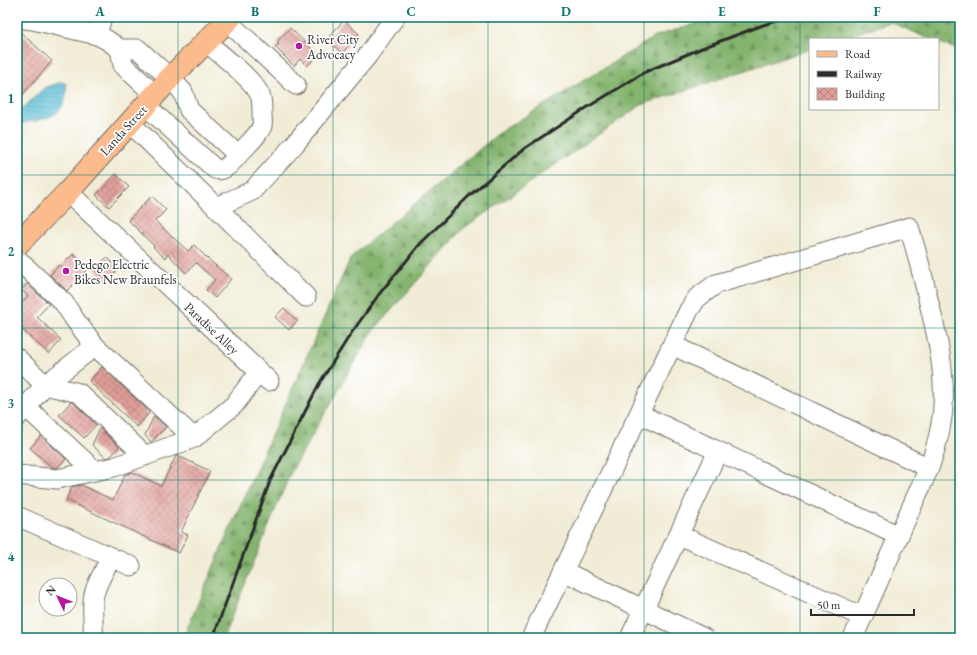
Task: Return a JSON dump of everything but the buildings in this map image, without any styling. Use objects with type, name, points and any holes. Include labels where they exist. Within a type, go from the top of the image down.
[{"type":"main road","name":"Landa Street","points":[[17,245],[68,192],[170,78],[229,19]]},
{"type":"street","points":[[216,207],[252,191],[294,145],[368,55],[395,17]]},
{"type":"street","points":[[17,18],[99,26],[120,49],[123,64],[150,100],[218,171],[223,169],[238,155],[257,134],[263,120],[261,98],[256,89],[245,77],[206,42]]},
{"type":"street","points":[[229,19],[296,85]]},
{"type":"street","points":[[120,49],[138,49],[183,92],[189,110],[238,155]]},
{"type":"street","points":[[130,123],[306,297]]},
{"type":"street","name":"Paradise Alley","points":[[68,192],[264,377],[234,405],[194,438]]},
{"type":"street","points":[[531,638],[689,310],[697,298],[716,284],[909,227],[926,291],[942,368],[943,406],[938,442],[929,468],[853,638]]},
{"type":"street","points":[[17,475],[57,479],[114,467],[194,438],[95,346],[64,303],[21,269]]},
{"type":"street","points":[[672,345],[929,468]]},
{"type":"street","points":[[95,346],[45,385],[21,412],[95,471]]},
{"type":"street","points":[[17,358],[45,385],[79,393],[145,456]]},
{"type":"street","points":[[639,414],[899,536]]},
{"type":"street","points":[[630,638],[718,451]]},
{"type":"street","points":[[17,516],[130,566]]},
{"type":"street","points":[[679,535],[863,617]]},
{"type":"street","points":[[93,638],[93,599],[111,557]]},
{"type":"street","points":[[563,571],[704,638]]},
{"type":"green space","points":[[718,17],[960,17],[960,51],[939,42],[939,38],[928,38],[890,22],[843,38],[809,38],[809,49],[641,105],[464,228],[372,332],[290,474],[223,638],[183,638],[231,526],[351,257],[500,132],[656,36]]},
{"type":"water","points":[[62,82],[66,84],[65,99],[63,105],[55,114],[42,119],[25,122],[17,127],[17,114],[44,88]]},
{"type":"railway","points":[[213,638],[270,481],[319,384],[350,335],[380,293],[421,243],[470,195],[525,148],[645,72],[702,48],[763,25],[792,17]]},
{"type":"place","name":"River City Advocacy","points":[[299,46]]},
{"type":"place","name":"Pedego Electric Bikes New Braunfels","points":[[66,271]]}]
